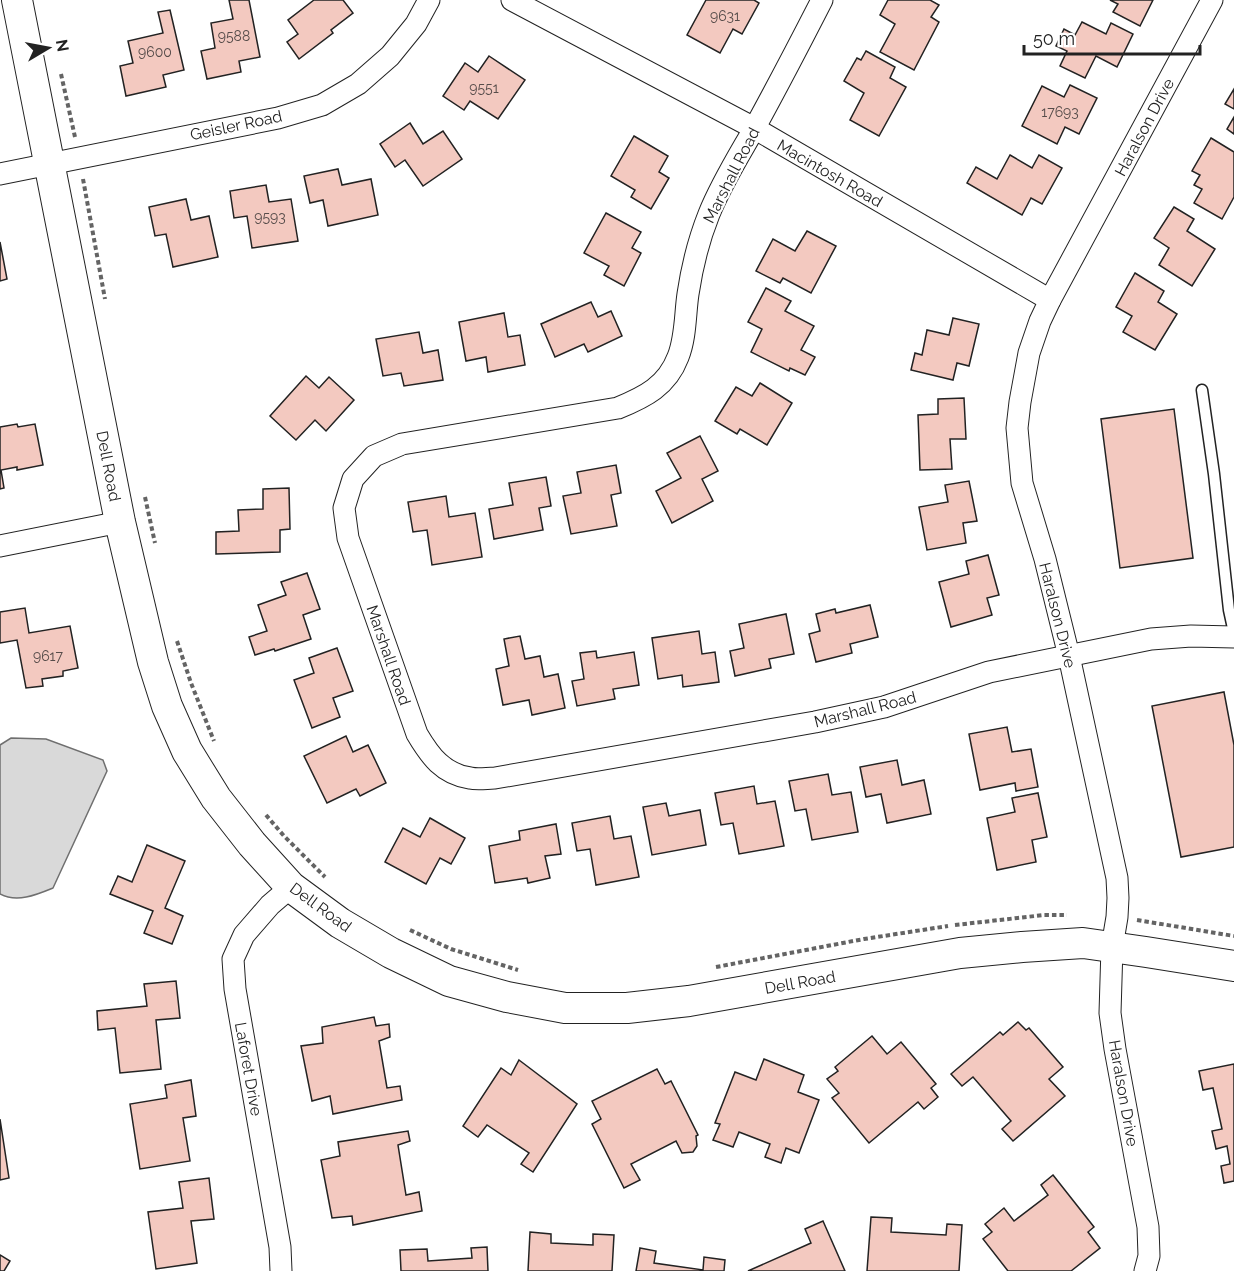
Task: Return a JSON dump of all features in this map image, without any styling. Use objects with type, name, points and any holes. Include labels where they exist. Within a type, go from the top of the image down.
[{"type":"street","name":"Dell Road","points":[[17,0],[120,522],[153,662],[167,706],[187,751],[216,798],[291,887],[340,923],[449,981],[507,997],[565,1008],[627,1008],[689,1001],[960,953],[1083,943],[1234,966]]},
{"type":"street","name":"Geisler Road","points":[[0,174],[278,118],[322,105],[358,84],[390,56],[416,24],[429,0]]},
{"type":"street","name":"Macintosh Road","points":[[512,0],[754,128],[1050,300]]},
{"type":"street","name":"Marshall Road","points":[[822,0],[728,174],[709,214],[698,246],[688,293],[685,332],[678,357],[664,381],[643,398],[618,408],[402,444],[374,456],[353,479],[344,508],[348,538],[417,734],[428,753],[446,770],[470,778],[495,778],[815,722],[884,707],[989,672],[1150,639],[1234,635]]},
{"type":"street","name":"Haralson Drive","points":[[1145,1271],[1149,1256],[1148,1227],[1110,1013],[1112,947],[1118,898],[1117,878],[1069,656],[1045,559],[1022,483],[1017,428],[1029,353],[1040,321],[1212,0]]},
{"type":"street","points":[[0,546],[120,522]]},
{"type":"street","name":"Laforet Drive","points":[[281,1271],[280,1247],[235,989],[233,959],[244,935],[270,904],[291,887]]},
{"type":"lane","points":[[1202,390],[1234,635]]},
{"type":"path","points":[[60,67],[106,299]]},
{"type":"path","points":[[142,487],[157,553]]},
{"type":"path","points":[[177,641],[215,743]]},
{"type":"path","points":[[264,812],[284,836],[328,880]]},
{"type":"path","points":[[706,969],[969,922],[1044,915],[1075,916]]},
{"type":"path","points":[[1117,917],[1234,936]]},
{"type":"path","points":[[408,929],[451,949],[524,972]]},
{"type":"shaded area","points":[[11,738],[46,739],[103,760],[107,771],[53,888],[20,898],[0,894],[0,745]]},
{"type":"building","points":[[229,0],[249,0],[260,57],[239,61],[241,72],[207,79],[201,51],[215,48],[211,23],[233,19]]},
{"type":"building","points":[[314,0],[343,0],[353,13],[331,30],[333,33],[299,59],[287,42],[298,34],[288,20]]},
{"type":"building","points":[[706,0],[754,0],[759,3],[742,34],[733,29],[720,53],[687,35]]},
{"type":"building","points":[[888,0],[930,0],[939,5],[931,17],[939,22],[914,70],[880,52],[895,24],[880,15]]},
{"type":"building","points":[[1110,0],[1153,0],[1140,26],[1113,12],[1118,4]]},
{"type":"building","points":[[170,10],[184,70],[163,75],[166,87],[126,96],[120,66],[133,63],[128,41],[163,33],[158,12]]},
{"type":"building","points":[[1082,22],[1106,34],[1111,23],[1133,34],[1117,67],[1096,56],[1085,78],[1060,66],[1067,51],[1056,46],[1064,29],[1075,35]]},
{"type":"building","points":[[866,51],[895,67],[890,78],[906,87],[879,136],[850,120],[864,93],[844,81],[857,58],[861,60]]},
{"type":"building","points":[[489,56],[525,80],[498,119],[470,101],[464,110],[443,96],[465,63],[478,72]]},
{"type":"building","points":[[1070,85],[1097,98],[1079,134],[1065,127],[1057,144],[1022,126],[1042,86],[1064,97]]},
{"type":"building","points":[[1234,89],[1234,109],[1225,104]]},
{"type":"building","points":[[1234,117],[1234,134],[1227,129]]},
{"type":"building","points":[[410,123],[423,144],[443,131],[462,159],[423,186],[405,160],[395,167],[380,144]]},
{"type":"building","points":[[634,136],[668,156],[659,172],[669,178],[651,209],[631,197],[635,190],[611,176]]},
{"type":"building","points":[[1211,138],[1234,152],[1234,197],[1222,219],[1194,203],[1202,189],[1194,185],[1200,175],[1192,171]]},
{"type":"building","points":[[1010,155],[1032,168],[1039,155],[1062,168],[1042,204],[1031,198],[1022,215],[967,183],[976,167],[997,179]]},
{"type":"building","points":[[338,169],[342,185],[371,179],[378,215],[328,226],[323,200],[310,203],[304,176]]},
{"type":"building","points":[[266,185],[269,202],[291,199],[298,241],[252,248],[247,216],[234,218],[230,191]]},
{"type":"building","points":[[186,199],[191,220],[209,216],[218,257],[173,267],[166,234],[155,236],[149,207]]},
{"type":"building","points":[[1174,207],[1194,219],[1187,231],[1215,249],[1192,286],[1159,265],[1169,248],[1154,238]]},
{"type":"building","points":[[606,213],[641,232],[632,248],[641,253],[624,286],[604,275],[609,266],[584,253]]},
{"type":"building","points":[[807,231],[836,246],[811,293],[783,278],[780,283],[756,271],[773,239],[795,251]]},
{"type":"building","points":[[0,242],[7,279],[0,281]]},
{"type":"building","points":[[1135,273],[1164,291],[1158,302],[1177,314],[1155,350],[1123,332],[1132,316],[1116,307]]},
{"type":"building","points":[[766,288],[791,301],[785,311],[814,326],[801,350],[815,357],[805,375],[790,368],[789,371],[751,352],[762,329],[748,322]]},
{"type":"building","points":[[591,302],[598,317],[611,311],[622,336],[588,352],[584,344],[555,357],[541,324]]},
{"type":"building","points":[[504,313],[508,337],[520,335],[525,365],[488,372],[486,357],[466,361],[459,322]]},
{"type":"building","points":[[953,318],[979,324],[969,366],[957,363],[953,380],[911,370],[915,353],[922,355],[927,330],[949,335]]},
{"type":"building","points":[[419,332],[423,353],[438,350],[443,380],[404,386],[401,373],[383,376],[376,339]]},
{"type":"building","points":[[306,376],[319,388],[329,377],[354,400],[326,431],[315,420],[296,440],[270,416]]},
{"type":"building","points":[[760,383],[792,403],[767,445],[740,429],[737,434],[715,421],[736,387],[752,396]]},
{"type":"building","points":[[964,398],[966,439],[950,439],[952,469],[920,470],[918,415],[938,414],[938,399]]},
{"type":"building","points":[[1174,409],[1193,558],[1120,568],[1101,419]]},
{"type":"building","points":[[17,424],[18,427],[35,424],[43,465],[17,470],[17,467],[1,470],[4,488],[0,489],[0,427]]},
{"type":"building","points":[[700,436],[718,471],[702,479],[713,501],[672,523],[656,491],[681,478],[667,453]]},
{"type":"building","points":[[616,465],[621,493],[611,495],[617,526],[571,534],[563,496],[581,493],[577,472]]},
{"type":"building","points":[[546,477],[551,506],[539,508],[543,530],[494,539],[489,509],[513,505],[509,483]]},
{"type":"building","points":[[969,481],[977,521],[963,523],[966,543],[927,550],[919,507],[948,502],[945,485]]},
{"type":"building","points":[[289,488],[290,529],[280,530],[280,552],[216,554],[216,532],[239,531],[238,510],[263,509],[263,489]]},
{"type":"building","points":[[446,496],[449,517],[475,513],[482,557],[432,565],[427,530],[413,532],[408,502]]},
{"type":"building","points":[[988,555],[999,595],[987,598],[992,615],[951,627],[939,582],[969,574],[966,561]]},
{"type":"building","points":[[307,573],[320,609],[303,615],[311,639],[255,655],[249,637],[267,631],[258,605],[286,595],[281,582]]},
{"type":"building","points":[[870,605],[878,637],[850,644],[852,653],[816,662],[809,634],[820,631],[816,614],[835,609],[836,613]]},
{"type":"building","points":[[25,608],[29,633],[70,626],[78,668],[63,671],[63,676],[42,679],[43,686],[26,688],[17,640],[0,643],[0,612]]},
{"type":"building","points":[[786,614],[794,654],[769,659],[771,668],[735,676],[730,651],[744,648],[739,624]]},
{"type":"building","points":[[699,631],[702,654],[715,652],[719,682],[683,687],[682,675],[658,679],[652,638]]},
{"type":"building","points":[[520,636],[525,659],[540,656],[544,677],[558,674],[565,708],[532,715],[529,700],[503,705],[496,669],[509,666],[504,639]]},
{"type":"building","points":[[337,648],[353,691],[333,698],[340,717],[312,728],[294,680],[314,673],[309,658]]},
{"type":"building","points":[[596,651],[597,658],[634,652],[639,685],[613,689],[615,699],[577,706],[572,681],[584,679],[580,653]]},
{"type":"building","points":[[1224,692],[1234,745],[1234,847],[1181,857],[1152,706]]},
{"type":"building","points":[[1007,727],[1012,752],[1031,749],[1038,787],[1016,791],[1015,783],[980,790],[969,734]]},
{"type":"building","points":[[346,736],[353,752],[368,745],[386,783],[360,796],[356,789],[327,803],[304,756]]},
{"type":"building","points":[[897,760],[902,785],[924,780],[931,814],[887,823],[881,794],[866,797],[860,767]]},
{"type":"building","points":[[828,774],[832,795],[851,792],[858,832],[812,840],[806,809],[795,811],[789,781]]},
{"type":"building","points":[[754,786],[757,804],[775,801],[784,846],[739,854],[733,823],[721,825],[715,793]]},
{"type":"building","points":[[1038,793],[1047,837],[1032,840],[1036,862],[997,870],[987,818],[1015,812],[1012,798]]},
{"type":"building","points":[[666,803],[669,816],[700,810],[706,845],[652,855],[643,807]]},
{"type":"building","points":[[610,816],[614,839],[631,836],[639,877],[596,885],[590,849],[577,851],[572,823]]},
{"type":"building","points":[[430,818],[465,838],[451,864],[440,858],[426,884],[385,862],[403,828],[420,837]]},
{"type":"building","points":[[556,824],[561,854],[545,856],[550,878],[528,883],[527,878],[495,883],[489,846],[520,840],[519,831]]},
{"type":"building","points":[[147,845],[185,861],[165,908],[183,916],[172,944],[144,933],[153,911],[110,894],[118,876],[132,882]]},
{"type":"building","points":[[176,981],[180,1018],[156,1020],[161,1069],[120,1073],[115,1028],[98,1030],[97,1011],[147,1006],[144,984]]},
{"type":"building","points":[[374,1017],[376,1026],[389,1024],[390,1037],[379,1041],[387,1088],[400,1086],[402,1100],[333,1114],[330,1096],[312,1101],[301,1046],[323,1043],[322,1027]]},
{"type":"building","points":[[1018,1022],[1026,1030],[1029,1028],[1063,1067],[1049,1079],[1065,1096],[1013,1141],[1002,1129],[1011,1121],[973,1077],[962,1086],[951,1074],[1000,1032],[1003,1035]]},
{"type":"building","points":[[872,1036],[887,1054],[901,1042],[936,1084],[931,1088],[938,1097],[924,1109],[918,1102],[869,1143],[832,1098],[839,1093],[827,1079],[838,1071],[835,1067]]},
{"type":"building","points":[[764,1059],[804,1075],[798,1092],[819,1100],[799,1153],[786,1148],[781,1163],[765,1157],[770,1144],[739,1132],[733,1147],[713,1140],[720,1124],[715,1123],[735,1072],[756,1080]]},
{"type":"building","points":[[519,1060],[577,1104],[533,1172],[521,1164],[529,1153],[487,1125],[478,1137],[463,1126],[501,1068],[511,1075]]},
{"type":"building","points":[[1234,1064],[1234,1181],[1224,1183],[1221,1166],[1230,1164],[1227,1146],[1216,1149],[1212,1131],[1222,1129],[1213,1088],[1203,1090],[1199,1071]]},
{"type":"building","points":[[657,1069],[665,1084],[671,1081],[698,1135],[696,1136],[697,1146],[693,1152],[682,1153],[676,1141],[631,1164],[640,1180],[624,1188],[592,1124],[601,1119],[592,1101]]},
{"type":"building","points":[[191,1080],[196,1116],[183,1118],[190,1161],[140,1169],[130,1104],[167,1098],[165,1085]]},
{"type":"building","points":[[0,1119],[9,1178],[0,1180]]},
{"type":"building","points":[[408,1131],[410,1141],[398,1145],[406,1195],[419,1192],[422,1211],[353,1225],[352,1216],[332,1218],[321,1160],[340,1156],[338,1142]]},
{"type":"building","points":[[1053,1175],[1094,1227],[1088,1232],[1100,1248],[1071,1271],[1008,1271],[983,1239],[992,1232],[985,1224],[1004,1208],[1014,1221],[1048,1195],[1041,1185]]},
{"type":"building","points":[[209,1178],[214,1219],[191,1221],[197,1263],[156,1269],[148,1212],[183,1208],[179,1182]]},
{"type":"building","points":[[871,1217],[892,1218],[891,1232],[946,1235],[947,1224],[962,1225],[959,1271],[867,1271]]},
{"type":"building","points":[[823,1221],[845,1271],[748,1271],[811,1243],[805,1229]]},
{"type":"building","points":[[530,1232],[551,1234],[551,1243],[593,1245],[593,1234],[614,1235],[612,1271],[528,1271]]},
{"type":"building","points":[[487,1247],[488,1271],[401,1271],[400,1250],[427,1249],[428,1261],[472,1258],[471,1248]]},
{"type":"building","points":[[640,1248],[656,1251],[654,1263],[703,1270],[704,1257],[725,1260],[724,1271],[636,1271]]},
{"type":"building","points":[[0,1255],[10,1261],[4,1271],[0,1271]]}]
